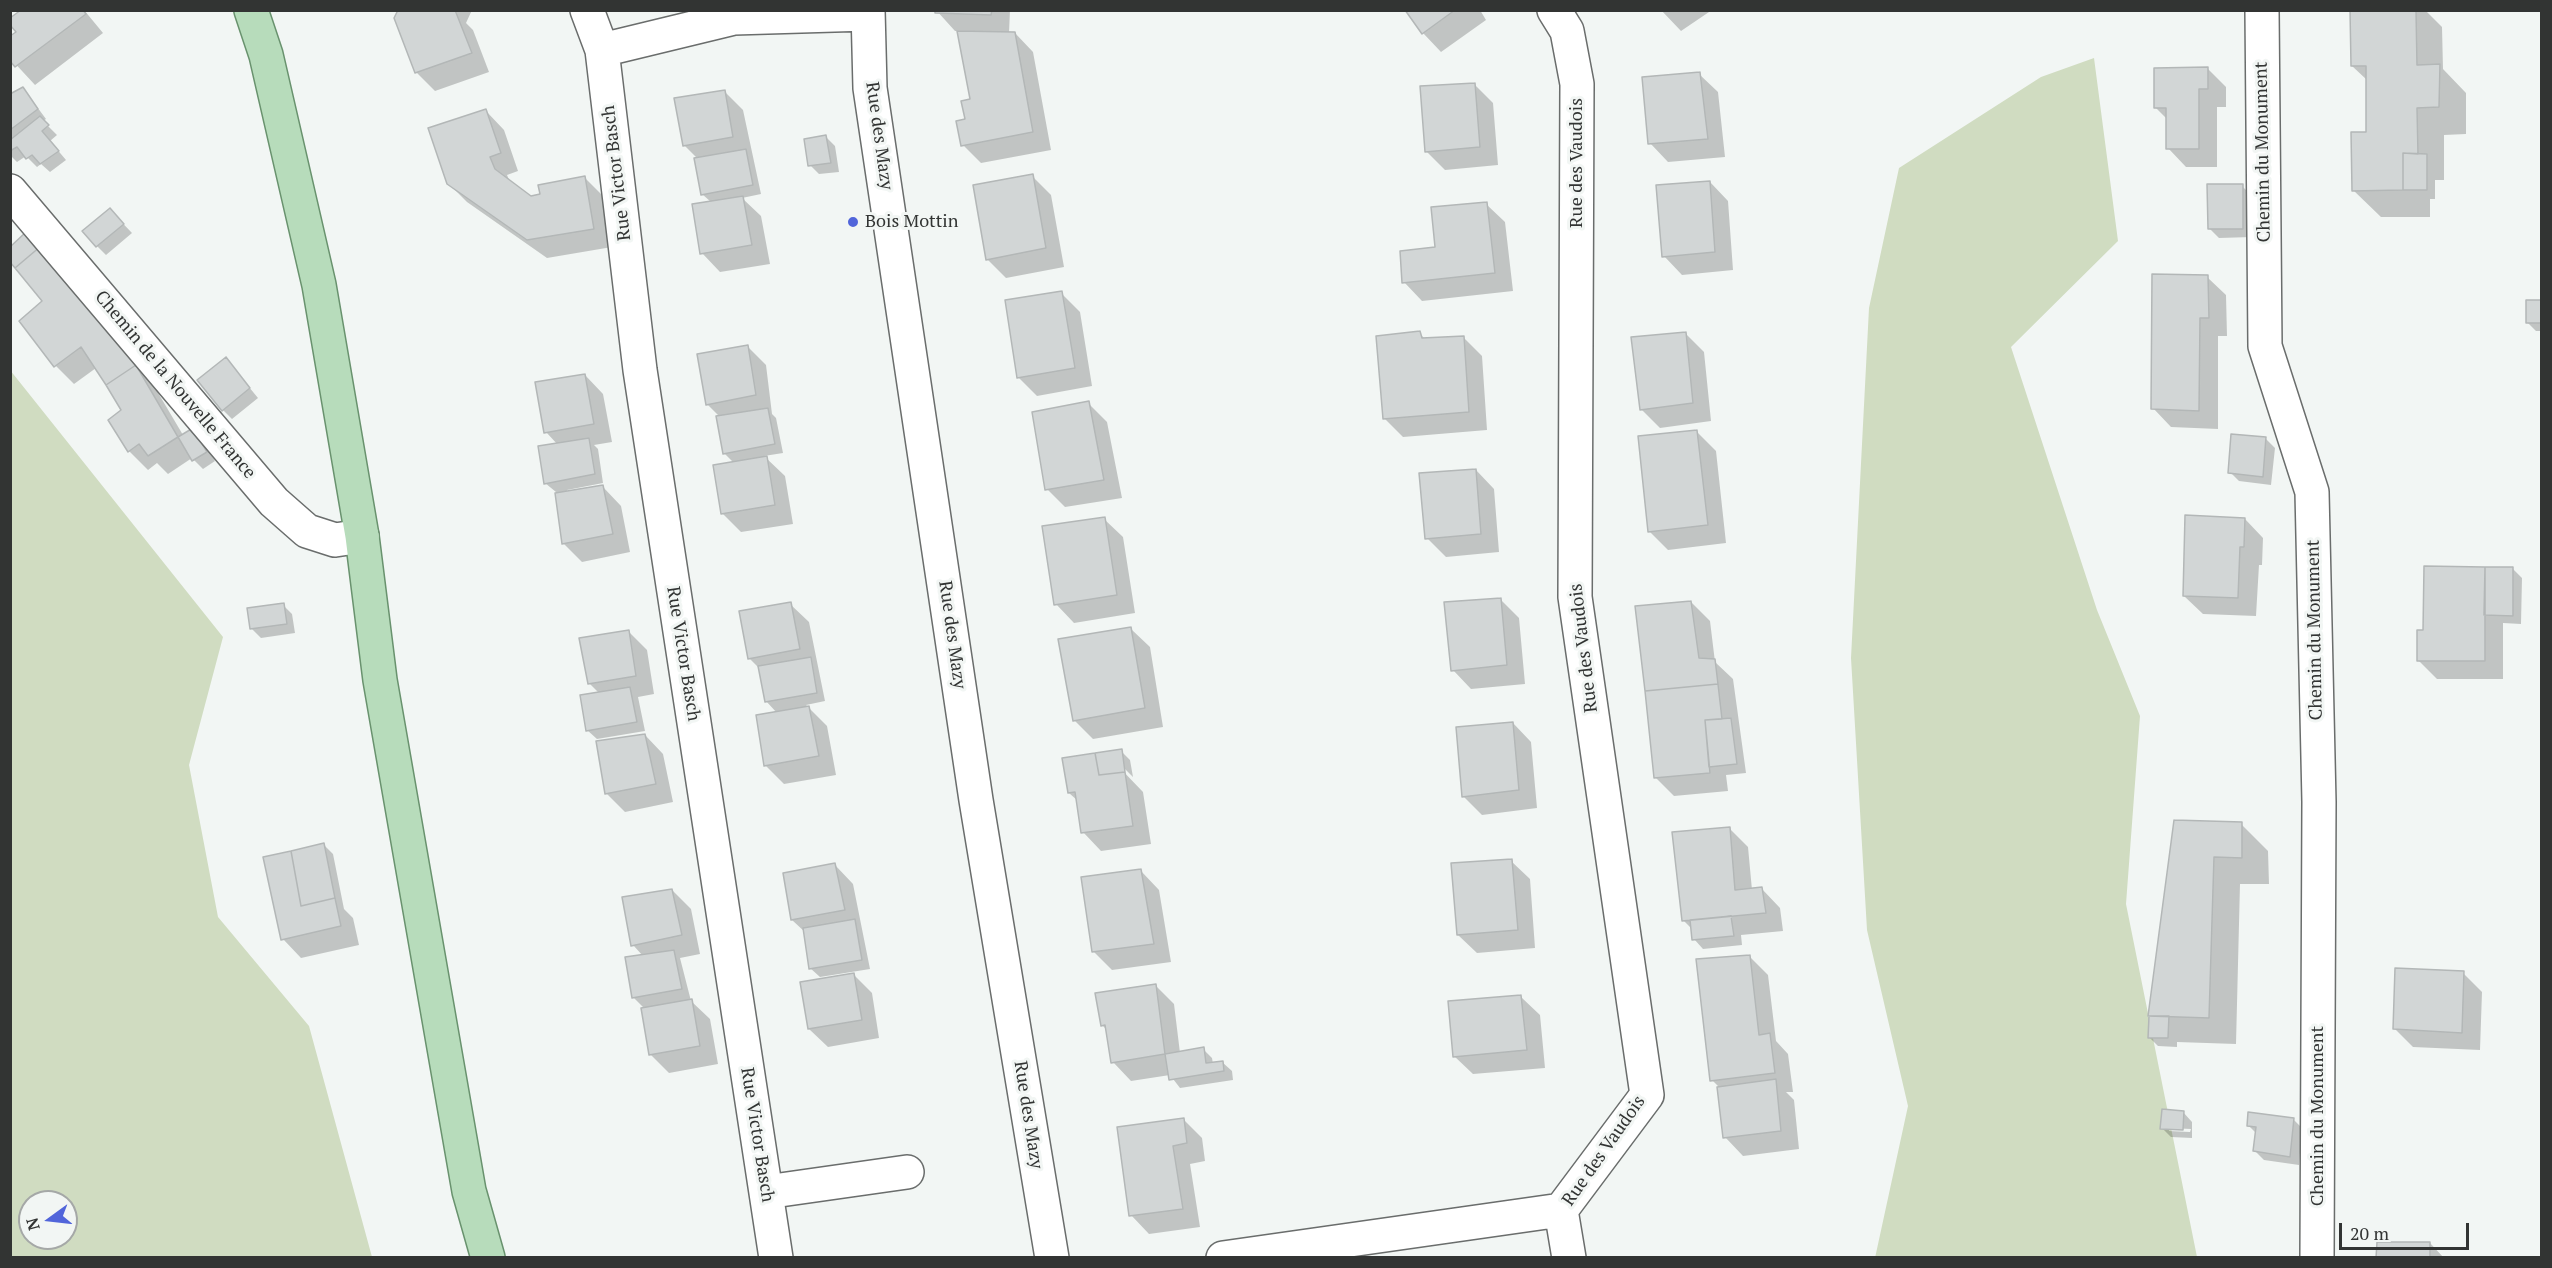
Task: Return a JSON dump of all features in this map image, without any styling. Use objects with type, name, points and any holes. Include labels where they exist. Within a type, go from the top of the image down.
[{"type":"main road","points":[[251,10],[266,55],[319,285],[362,536],[380,680],[469,1191],[488,1257]]},
{"type":"street","name":"Rue Victor Basch","points":[[587,10],[602,50],[640,370],[776,1257]]},
{"type":"street","name":"Rue des Vaudois","points":[[1554,10],[1567,31],[1577,84],[1575,597],[1647,1095],[1561,1210],[1569,1257]]},
{"type":"street","name":"Chemin du Monument","points":[[2262,10],[2265,346],[2312,492],[2319,802],[2317,1257]]},
{"type":"street","points":[[602,50],[734,18],[868,12]]},
{"type":"street","name":"Rue des Mazy","points":[[868,12],[870,88],[976,800],[1052,1257]]},
{"type":"street","name":"Chemin de la Nouvelle France","points":[[10,191],[274,502],[307,531],[335,540],[362,536]]},
{"type":"street","points":[[766,1192],[908,1172]]},
{"type":"street","points":[[1223,1257],[1561,1210]]},
{"type":"green space","points":[[2094,58],[2118,241],[2011,347],[2097,610],[2140,716],[2126,904],[2197,1257],[1875,1258],[1908,1106],[1867,930],[1851,658],[1869,308],[1899,168],[2041,77]]},
{"type":"green space","points":[[10,370],[223,637],[189,765],[218,917],[309,1026],[372,1257],[11,1257]]},
{"type":"building","points":[[21,10],[83,10],[86,14],[15,67],[10,61],[10,36],[16,32],[10,25],[10,18]]},
{"type":"building","points":[[398,10],[455,10],[472,53],[415,73],[394,18]]},
{"type":"building","points":[[935,10],[992,10],[991,15],[935,13]]},
{"type":"building","points":[[1405,10],[1455,10],[1422,34]]},
{"type":"building","points":[[2350,10],[2416,10],[2417,65],[2440,64],[2439,107],[2417,108],[2418,154],[2403,153],[2403,190],[2352,191],[2351,132],[2366,132],[2366,66],[2351,66]]},
{"type":"building","points":[[957,31],[1015,32],[1033,132],[961,146],[956,121],[965,119],[961,101],[970,99]]},
{"type":"building","points":[[2208,67],[2208,89],[2199,89],[2199,149],[2166,149],[2166,108],[2154,108],[2154,68]]},
{"type":"building","points":[[1700,72],[1708,139],[1648,144],[1642,77]]},
{"type":"building","points":[[1475,83],[1480,147],[1425,152],[1420,86]]},
{"type":"building","points":[[23,87],[38,109],[10,130],[10,94]]},
{"type":"building","points":[[725,90],[733,137],[683,146],[674,98]]},
{"type":"building","points":[[486,109],[501,153],[490,157],[495,169],[531,196],[540,194],[538,185],[585,176],[594,229],[527,240],[447,184],[428,128]]},
{"type":"building","points":[[40,116],[49,125],[42,131],[59,151],[40,164],[32,155],[26,159],[17,147],[10,151],[10,140]]},
{"type":"building","points":[[826,135],[831,163],[808,166],[804,139]]},
{"type":"building","points":[[746,149],[753,185],[701,195],[694,158]]},
{"type":"building","points":[[2403,153],[2427,154],[2427,190],[2403,190]]},
{"type":"building","points":[[1033,174],[1046,248],[986,260],[973,185]]},
{"type":"building","points":[[1710,181],[1715,252],[1662,257],[1656,185]]},
{"type":"building","points":[[2207,184],[2243,184],[2243,229],[2208,229]]},
{"type":"building","points":[[743,196],[752,245],[700,254],[692,204]]},
{"type":"building","points":[[1487,202],[1495,273],[1402,283],[1400,251],[1435,247],[1431,207]]},
{"type":"building","points":[[110,208],[124,224],[96,247],[82,231]]},
{"type":"building","points":[[27,231],[41,246],[15,268],[10,262],[10,247]]},
{"type":"building","points":[[41,246],[110,322],[136,365],[106,385],[81,347],[54,367],[19,321],[42,301],[15,268]]},
{"type":"building","points":[[2152,274],[2208,275],[2209,318],[2200,318],[2199,411],[2151,409]]},
{"type":"building","points":[[1062,291],[1075,368],[1017,378],[1005,300]]},
{"type":"building","points":[[2526,300],[2542,300],[2542,323],[2526,323]]},
{"type":"building","points":[[1420,331],[1422,338],[1464,336],[1469,412],[1383,419],[1376,336]]},
{"type":"building","points":[[1686,332],[1693,403],[1640,410],[1631,337]]},
{"type":"building","points":[[748,345],[756,395],[706,405],[697,354]]},
{"type":"building","points":[[226,357],[250,388],[222,411],[197,380]]},
{"type":"building","points":[[136,365],[178,437],[148,456],[139,444],[128,452],[108,420],[121,410],[106,385]]},
{"type":"building","points":[[585,374],[594,424],[544,433],[535,382]]},
{"type":"building","points":[[1089,401],[1104,480],[1045,490],[1032,412]]},
{"type":"building","points":[[768,408],[775,444],[723,454],[716,416]]},
{"type":"building","points":[[193,428],[207,452],[192,461],[178,437]]},
{"type":"building","points":[[1697,430],[1708,525],[1648,532],[1638,436]]},
{"type":"building","points":[[2231,434],[2266,437],[2263,477],[2228,473]]},
{"type":"building","points":[[589,438],[595,474],[544,484],[538,446]]},
{"type":"building","points":[[767,456],[775,505],[721,514],[713,465]]},
{"type":"building","points":[[1476,469],[1481,534],[1425,539],[1419,473]]},
{"type":"building","points":[[603,485],[613,534],[562,544],[555,493]]},
{"type":"building","points":[[2185,515],[2245,518],[2244,547],[2240,547],[2238,598],[2183,596]]},
{"type":"building","points":[[1105,517],[1117,595],[1054,605],[1042,526]]},
{"type":"building","points":[[2424,566],[2485,567],[2485,661],[2417,661],[2417,630],[2423,630]]},
{"type":"building","points":[[2485,567],[2513,567],[2513,616],[2484,615]]},
{"type":"building","points":[[1501,598],[1507,665],[1451,671],[1444,602]]},
{"type":"building","points":[[1691,601],[1699,658],[1715,659],[1718,684],[1645,691],[1635,606]]},
{"type":"building","points":[[791,602],[800,649],[748,659],[739,611]]},
{"type":"building","points":[[284,603],[287,624],[250,629],[247,608]]},
{"type":"building","points":[[1131,627],[1145,708],[1073,721],[1058,639]]},
{"type":"building","points":[[629,630],[636,676],[588,684],[579,638]]},
{"type":"building","points":[[811,657],[817,693],[765,702],[758,666]]},
{"type":"building","points":[[1718,684],[1722,719],[1705,720],[1710,773],[1654,778],[1645,691]]},
{"type":"building","points":[[630,687],[637,722],[586,731],[580,695]]},
{"type":"building","points":[[809,706],[819,756],[764,766],[756,715]]},
{"type":"building","points":[[1731,718],[1737,764],[1709,767],[1705,720]]},
{"type":"building","points":[[1513,722],[1519,790],[1462,797],[1456,727]]},
{"type":"building","points":[[645,734],[656,784],[605,794],[596,741]]},
{"type":"building","points":[[1122,749],[1125,772],[1099,775],[1095,753]]},
{"type":"building","points":[[1095,753],[1099,775],[1125,772],[1133,826],[1081,833],[1075,792],[1068,793],[1062,758]]},
{"type":"building","points":[[2174,820],[2242,822],[2242,858],[2214,857],[2209,1018],[2148,1016]]},
{"type":"building","points":[[1730,827],[1735,890],[1762,887],[1766,913],[1682,921],[1672,832]]},
{"type":"building","points":[[324,843],[335,898],[301,906],[291,851]]},
{"type":"building","points":[[291,851],[301,906],[335,898],[341,926],[281,940],[263,857]]},
{"type":"building","points":[[1512,859],[1518,930],[1457,935],[1451,863]]},
{"type":"building","points":[[835,863],[845,910],[791,920],[783,873]]},
{"type":"building","points":[[1141,869],[1154,944],[1092,952],[1081,877]]},
{"type":"building","points":[[672,889],[682,935],[631,946],[622,897]]},
{"type":"building","points":[[1731,916],[1734,936],[1692,940],[1690,920]]},
{"type":"building","points":[[855,919],[862,960],[809,969],[803,928]]},
{"type":"building","points":[[674,950],[682,989],[632,998],[625,957]]},
{"type":"building","points":[[1750,955],[1759,1035],[1770,1033],[1775,1073],[1710,1081],[1696,959]]},
{"type":"building","points":[[2395,968],[2464,971],[2462,1033],[2393,1029]]},
{"type":"building","points":[[854,973],[862,1020],[808,1029],[800,982]]},
{"type":"building","points":[[1156,984],[1165,1054],[1111,1063],[1105,1025],[1101,1026],[1095,993]]},
{"type":"building","points":[[1521,995],[1527,1050],[1453,1057],[1448,1001]]},
{"type":"building","points":[[692,999],[700,1046],[649,1055],[641,1008]]},
{"type":"building","points":[[2149,1016],[2169,1016],[2168,1038],[2148,1038]]},
{"type":"building","points":[[1204,1047],[1206,1063],[1223,1061],[1224,1071],[1169,1080],[1165,1054]]},
{"type":"building","points":[[1776,1079],[1781,1131],[1723,1138],[1717,1087]]},
{"type":"building","points":[[2162,1109],[2184,1111],[2183,1130],[2160,1129]]},
{"type":"building","points":[[2248,1112],[2294,1118],[2290,1157],[2253,1151],[2256,1127],[2247,1126]]},
{"type":"building","points":[[1184,1118],[1187,1143],[1173,1146],[1183,1209],[1129,1216],[1117,1127]]},
{"type":"building","points":[[2377,1242],[2430,1242],[2430,1258],[2376,1258]]},
{"type":"place","name":"Bois Mottin","points":[[853,222]]}]
